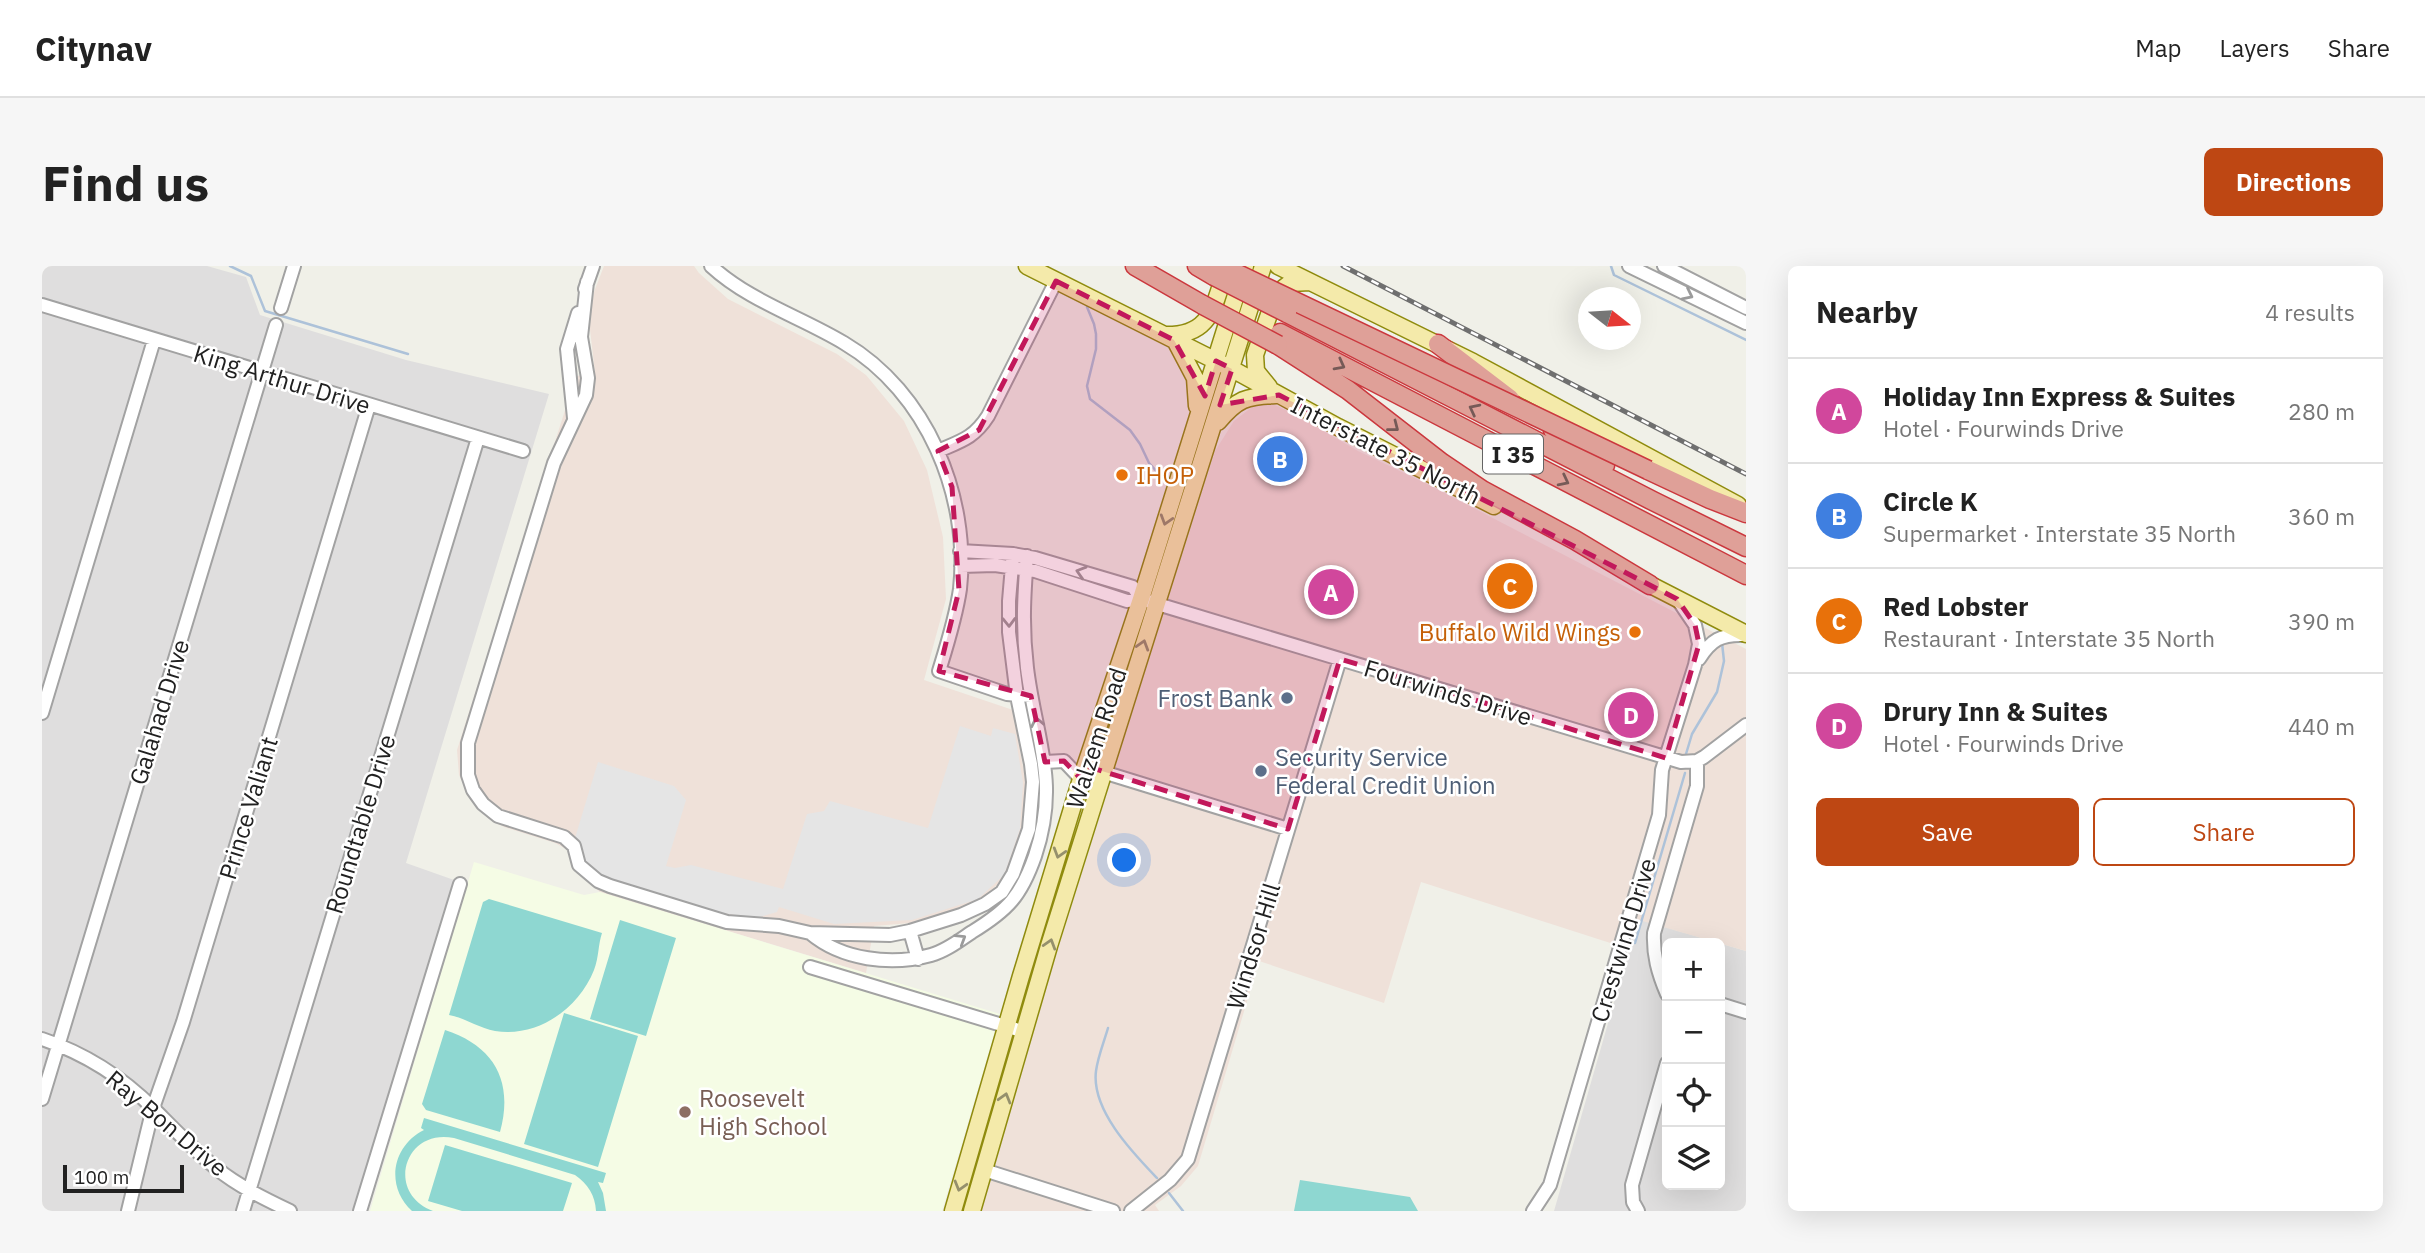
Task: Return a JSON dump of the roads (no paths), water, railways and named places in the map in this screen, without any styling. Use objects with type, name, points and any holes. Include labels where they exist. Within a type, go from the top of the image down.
[{"type":"highway","points":[[1135,266],[1205,300]]},
{"type":"highway","name":"I 35","points":[[1148,266],[1279,339],[1746,575]]},
{"type":"highway","name":"I 35","points":[[1197,266],[1221,269],[1287,313],[1739,543]]},
{"type":"highway","points":[[1221,269],[1710,499],[1746,511]]},
{"type":"highway","points":[[1279,339],[1465,479],[1650,585]]},
{"type":"highway","points":[[1438,344],[1588,455],[1671,500],[1739,543]]},
{"type":"main road","name":"Interstate 35 North","points":[[1027,266],[1746,634]]},
{"type":"main road","name":"Walzem Road","points":[[972,1211],[1103,772],[1196,424],[1244,266]]},
{"type":"main road","name":"Walzem Road","points":[[953,1211],[1005,1026],[1081,779],[1106,704],[1149,602],[1214,427],[1263,266]]},
{"type":"main road","points":[[1278,266],[1438,344],[1710,488],[1746,511]]},
{"type":"main road","points":[[1196,424],[1197,388],[1191,368],[1168,337],[1190,333],[1209,318],[1221,269]]},
{"type":"main road","points":[[1279,395],[1264,383],[1254,364],[1257,346],[1280,290],[1295,282],[1298,274]]},
{"type":"main road","points":[[1214,427],[1229,409],[1242,399],[1279,395]]},
{"type":"main road","points":[[1103,772],[1097,769],[1096,763],[1106,704]]},
{"type":"main road","points":[[984,1171],[977,1158],[985,1101]]},
{"type":"street","points":[[281,308],[294,266]]},
{"type":"street","points":[[575,418],[567,349],[593,266]]},
{"type":"street","points":[[711,266],[737,286],[845,343],[894,383],[938,451],[952,487],[959,521],[960,590],[939,671],[1017,696],[1031,696]]},
{"type":"street","points":[[1629,266],[1746,323]]},
{"type":"street","points":[[1664,266],[1746,308]]},
{"type":"street","points":[[938,451],[979,430],[1056,281]]},
{"type":"street","points":[[587,282],[581,337],[588,379],[586,395],[554,463],[468,743],[468,775],[473,790],[483,804],[498,816],[564,837],[574,846],[579,865],[598,881],[727,922],[779,926],[810,933],[890,935],[961,915],[985,904],[1002,892],[1013,874],[1029,829],[1033,782],[1017,696],[1009,632],[1013,561]]},
{"type":"street","name":"King Arthur Drive","points":[[42,305],[523,451]]},
{"type":"street","name":"Galahad Drive","points":[[42,1099],[276,325]]},
{"type":"street","points":[[42,713],[154,340]]},
{"type":"street","points":[[570,380],[588,379]]},
{"type":"street","name":"Prince Valiant","points":[[128,1211],[153,1108],[183,1023],[369,405]]},
{"type":"street","name":"Roundtable Drive","points":[[243,1211],[478,438]]},
{"type":"street","points":[[960,551],[1013,561],[1026,570],[1127,601],[1149,602]]},
{"type":"street","points":[[810,933],[823,943],[859,957],[918,959],[937,954],[993,919],[1019,894],[1028,877],[1047,807],[1045,762],[1031,696],[1022,604],[1027,556]]},
{"type":"street","points":[[961,566],[1013,561],[1027,556],[1133,587],[1149,602]]},
{"type":"street","name":"Crestwind Drive","points":[[1533,1211],[1550,1185],[1657,825],[1661,803],[1660,780],[1695,665],[1698,635],[1689,614],[1677,599]]},
{"type":"street","name":"Fourwinds Drive","points":[[1149,602],[1666,758],[1681,762],[1697,761]]},
{"type":"street","name":"Crestwind Drive","points":[[1695,665],[1714,639],[1729,634],[1746,634]]},
{"type":"street","name":"Windsor Hill","points":[[1130,1211],[1170,1180],[1188,1159],[1340,659]]},
{"type":"street","points":[[1662,981],[1654,951],[1654,933],[1697,786],[1697,761],[1746,725]]},
{"type":"street","points":[[1045,762],[1064,761],[1081,779]]},
{"type":"street","points":[[1103,772],[1288,829]]},
{"type":"street","points":[[360,1211],[460,884]]},
{"type":"street","points":[[910,931],[918,959]]},
{"type":"street","points":[[859,957],[860,936]]},
{"type":"street","points":[[810,967],[1025,1032]]},
{"type":"street","points":[[1725,1006],[1746,1012]]},
{"type":"street","name":"Ray Bon Drive","points":[[42,1039],[110,1072],[153,1108],[217,1169],[290,1211]]},
{"type":"street","points":[[1638,1211],[1633,1202],[1632,1185],[1667,1064]]},
{"type":"street","points":[[984,1171],[1112,1211]]},
{"type":"waterway","points":[[230,266],[251,276],[265,311],[408,354]]},
{"type":"waterway","points":[[1611,266],[1614,275],[1746,340]]},
{"type":"waterway","points":[[1087,307],[1096,334],[1096,349],[1087,386],[1090,399],[1130,430],[1149,463],[1168,484]]},
{"type":"waterway","points":[[1686,754],[1692,734],[1717,692],[1724,661],[1722,643]]},
{"type":"waterway","points":[[1635,943],[1685,773]]},
{"type":"waterway","points":[[1108,1028],[1096,1071],[1100,1101],[1116,1130],[1157,1178]]},
{"type":"waterway","points":[[1169,1193],[1183,1211]]},
{"type":"railway","points":[[1343,266],[1746,474]]},
{"type":"place","name":"Circle K","points":[[1280,459]]},
{"type":"place","name":"IHOP","points":[[1122,475]]},
{"type":"place","name":"Red Lobster","points":[[1510,586]]},
{"type":"place","name":"Holiday Inn Express & Suites","points":[[1331,592]]},
{"type":"place","name":"Buffalo Wild Wings","points":[[1635,632]]},
{"type":"place","name":"Frost Bank","points":[[1287,698]]},
{"type":"place","name":"Drury Inn & Suites","points":[[1631,715]]},
{"type":"place","name":"Security Service Federal Credit Union","points":[[1261,771]]},
{"type":"place","name":"Roosevelt High School","points":[[685,1112]]}]
